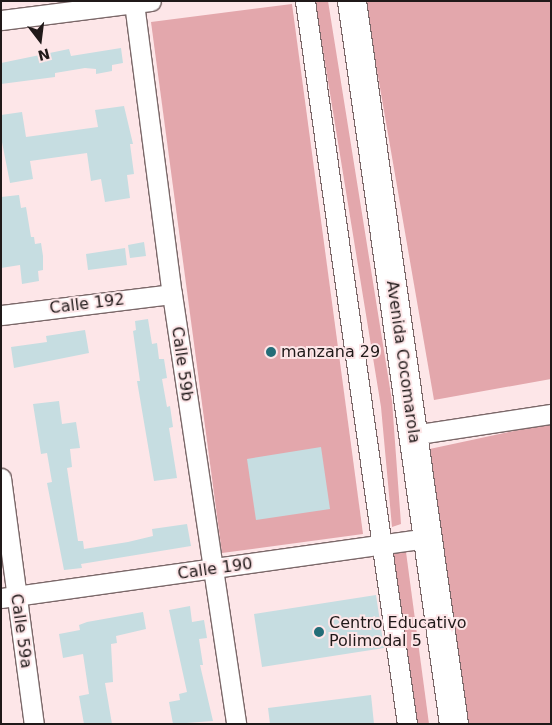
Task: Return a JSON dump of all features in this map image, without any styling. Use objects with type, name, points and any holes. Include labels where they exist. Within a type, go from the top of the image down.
[{"type":"main road","name":"Avenida Cocomarola","points":[[352,1],[454,724]]},
{"type":"street","points":[[305,1],[380,546],[407,724]]},
{"type":"street","points":[[1,20],[143,2]]},
{"type":"street","name":"Calle 59b","points":[[143,2],[172,294],[236,724]]},
{"type":"street","name":"Calle 192","points":[[1,315],[172,294]]},
{"type":"street","points":[[413,435],[551,414]]},
{"type":"street","name":"Calle 59a","points":[[1,478],[9,597],[34,724]]},
{"type":"street","name":"Calle 190","points":[[9,597],[428,538]]},
{"type":"shaded area","points":[[315,1],[328,1],[392,401],[401,524],[392,527],[381,407]]},
{"type":"shaded area","points":[[365,1],[551,1],[551,379],[434,400]]},
{"type":"shaded area","points":[[292,4],[363,534],[222,553],[151,22]]},
{"type":"shaded area","points":[[551,423],[551,724],[463,724],[425,450]]},
{"type":"shaded area","points":[[406,552],[429,724],[417,724],[393,554]]},
{"type":"building","points":[[121,48],[123,63],[112,65],[112,71],[96,74],[96,69],[85,68],[55,73],[55,77],[1,84],[1,63],[69,49],[71,56]]},
{"type":"building","points":[[124,106],[133,144],[130,144],[134,174],[127,175],[130,198],[105,202],[101,179],[91,181],[87,153],[30,161],[33,179],[10,183],[1,137],[1,115],[22,112],[26,137],[98,127],[95,110]]},
{"type":"building","points":[[19,195],[21,208],[26,207],[31,237],[34,237],[35,244],[41,243],[43,256],[43,270],[38,271],[39,281],[22,284],[20,265],[1,268],[1,197]]},
{"type":"building","points":[[144,242],[146,256],[130,258],[128,245]]},
{"type":"building","points":[[125,248],[127,265],[88,270],[86,254]]},
{"type":"building","points":[[148,319],[152,344],[157,343],[159,359],[164,359],[167,378],[162,379],[167,407],[170,406],[173,427],[169,428],[177,478],[154,481],[137,381],[140,381],[133,331],[136,330],[135,321]]},
{"type":"building","points":[[85,330],[89,353],[14,368],[11,347],[47,342],[46,336]]},
{"type":"building","points":[[59,401],[62,424],[76,422],[80,448],[70,449],[72,467],[67,468],[78,541],[83,541],[84,549],[153,536],[152,529],[187,524],[191,546],[81,564],[82,568],[64,570],[47,483],[52,482],[47,453],[41,454],[33,404]]},
{"type":"building","points":[[321,447],[330,509],[256,520],[247,459]]},
{"type":"building","points":[[376,595],[384,648],[262,667],[254,614]]},
{"type":"building","points":[[190,606],[192,622],[204,620],[207,638],[199,639],[203,665],[200,665],[213,721],[173,724],[169,702],[180,700],[179,694],[187,692],[169,610]]},
{"type":"building","points":[[143,612],[146,629],[116,636],[117,643],[111,644],[113,682],[105,683],[112,724],[84,724],[79,696],[89,694],[83,654],[63,658],[59,634],[80,630],[79,625],[87,622]]},
{"type":"building","points":[[371,695],[374,724],[270,724],[268,708]]},
{"type":"place","name":"manzana 29","points":[[271,352]]},
{"type":"place","name":"Centro Educativo Polimodal 5","points":[[319,632]]}]
